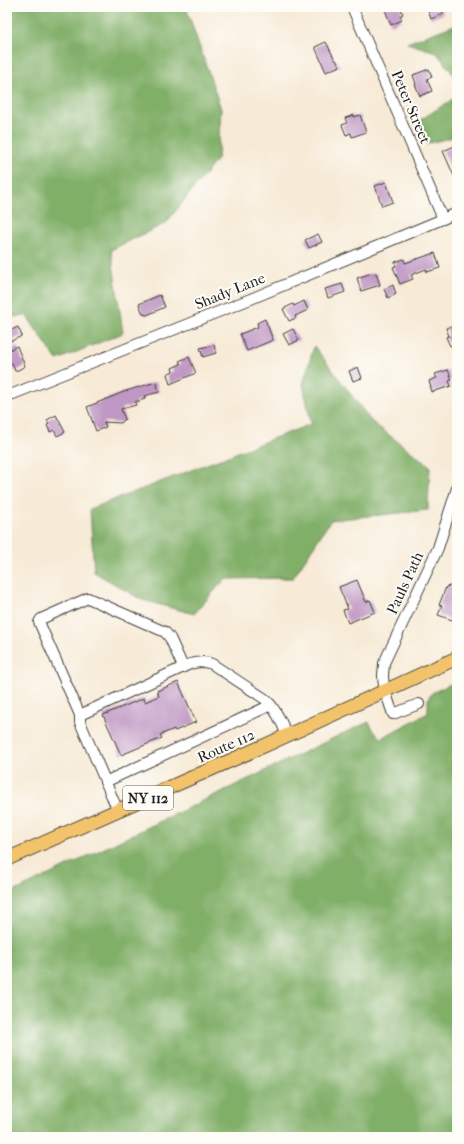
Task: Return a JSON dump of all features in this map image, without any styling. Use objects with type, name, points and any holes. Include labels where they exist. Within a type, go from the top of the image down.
[{"type":"main road","name":"Route 112","points":[[7,859],[287,736],[457,658]]},
{"type":"street","name":"Peter Street","points":[[352,7],[443,219]]},
{"type":"street","name":"Shady Lane","points":[[13,394],[253,298],[457,213]]},
{"type":"street","name":"Pauls Path","points":[[419,704],[393,714],[385,690],[383,676],[384,663],[438,548],[457,488]]},
{"type":"street","points":[[118,811],[80,722],[80,715],[39,622],[41,619],[88,598],[165,632],[170,638],[183,667]]},
{"type":"street","points":[[80,715],[183,667],[200,661],[212,664],[265,699],[277,712],[287,736]]},
{"type":"street","points":[[105,782],[271,705]]},
{"type":"green space","points":[[7,7],[186,7],[221,109],[218,158],[166,223],[111,250],[123,333],[57,360],[26,315],[7,318]]},
{"type":"green space","points":[[457,24],[457,79],[436,52],[407,43]]},
{"type":"green space","points":[[457,86],[457,136],[426,144],[417,122],[456,97]]},
{"type":"green space","points":[[314,346],[372,422],[430,466],[428,510],[331,520],[293,578],[225,579],[194,614],[142,600],[94,572],[90,509],[311,424],[303,384]]},
{"type":"green space","points":[[457,681],[457,1137],[7,1137],[7,895],[369,722],[374,731],[381,738],[428,713],[428,699],[432,693]]},
{"type":"building","points":[[384,7],[400,7],[403,14],[400,16],[402,20],[391,25]]},
{"type":"building","points":[[427,7],[441,7],[443,14],[431,19]]},
{"type":"building","points":[[326,42],[335,60],[340,66],[326,72],[315,47]]},
{"type":"building","points":[[429,69],[432,77],[427,79],[432,91],[420,96],[413,75]]},
{"type":"building","points":[[354,115],[354,117],[360,115],[366,132],[352,137],[351,133],[346,135],[342,125],[347,123],[345,118]]},
{"type":"building","points":[[457,145],[457,183],[443,151]]},
{"type":"building","points":[[386,182],[393,202],[382,206],[375,186]]},
{"type":"building","points":[[318,234],[322,242],[309,248],[305,240]]},
{"type":"building","points":[[435,253],[440,268],[427,272],[426,269],[411,275],[413,279],[400,284],[393,267],[396,266],[395,262],[404,259],[405,263]]},
{"type":"building","points":[[376,273],[380,285],[361,291],[357,278]]},
{"type":"building","points":[[342,284],[345,292],[328,298],[325,289]]},
{"type":"building","points":[[393,285],[396,294],[388,298],[384,289]]},
{"type":"building","points":[[160,295],[165,307],[147,315],[143,314],[139,304]]},
{"type":"building","points":[[304,301],[308,310],[295,316],[296,318],[289,321],[283,309]]},
{"type":"building","points":[[265,319],[273,340],[247,351],[240,334],[258,327],[257,323]]},
{"type":"building","points":[[457,324],[456,355],[453,345],[450,346],[446,337],[449,336],[446,328]]},
{"type":"building","points":[[18,327],[22,336],[11,341],[7,332]]},
{"type":"building","points":[[293,329],[299,340],[289,345],[283,334]]},
{"type":"building","points":[[214,345],[216,353],[203,357],[200,348]]},
{"type":"building","points":[[17,346],[25,366],[15,371],[12,363],[7,364],[7,351]]},
{"type":"building","points":[[189,357],[196,373],[170,384],[167,374],[173,371],[172,368],[181,364],[179,361]]},
{"type":"building","points":[[358,367],[362,378],[353,381],[349,371]]},
{"type":"building","points":[[448,370],[452,380],[449,381],[451,386],[432,392],[429,381],[437,378],[435,374]]},
{"type":"building","points":[[156,382],[159,392],[144,396],[145,399],[135,402],[136,405],[121,409],[125,419],[121,423],[104,422],[106,427],[96,431],[87,407],[126,391]]},
{"type":"building","points":[[56,415],[65,432],[57,436],[54,430],[50,432],[47,425],[49,424],[47,420]]},
{"type":"building","points":[[357,580],[366,602],[370,600],[375,612],[348,623],[343,610],[348,609],[339,587]]},
{"type":"building","points":[[457,584],[457,617],[455,621],[438,615],[442,606],[439,605],[446,587]]},
{"type":"building","points":[[178,682],[196,722],[175,731],[174,729],[160,735],[162,738],[121,755],[103,715],[144,698],[145,702],[159,696],[157,691]]}]
